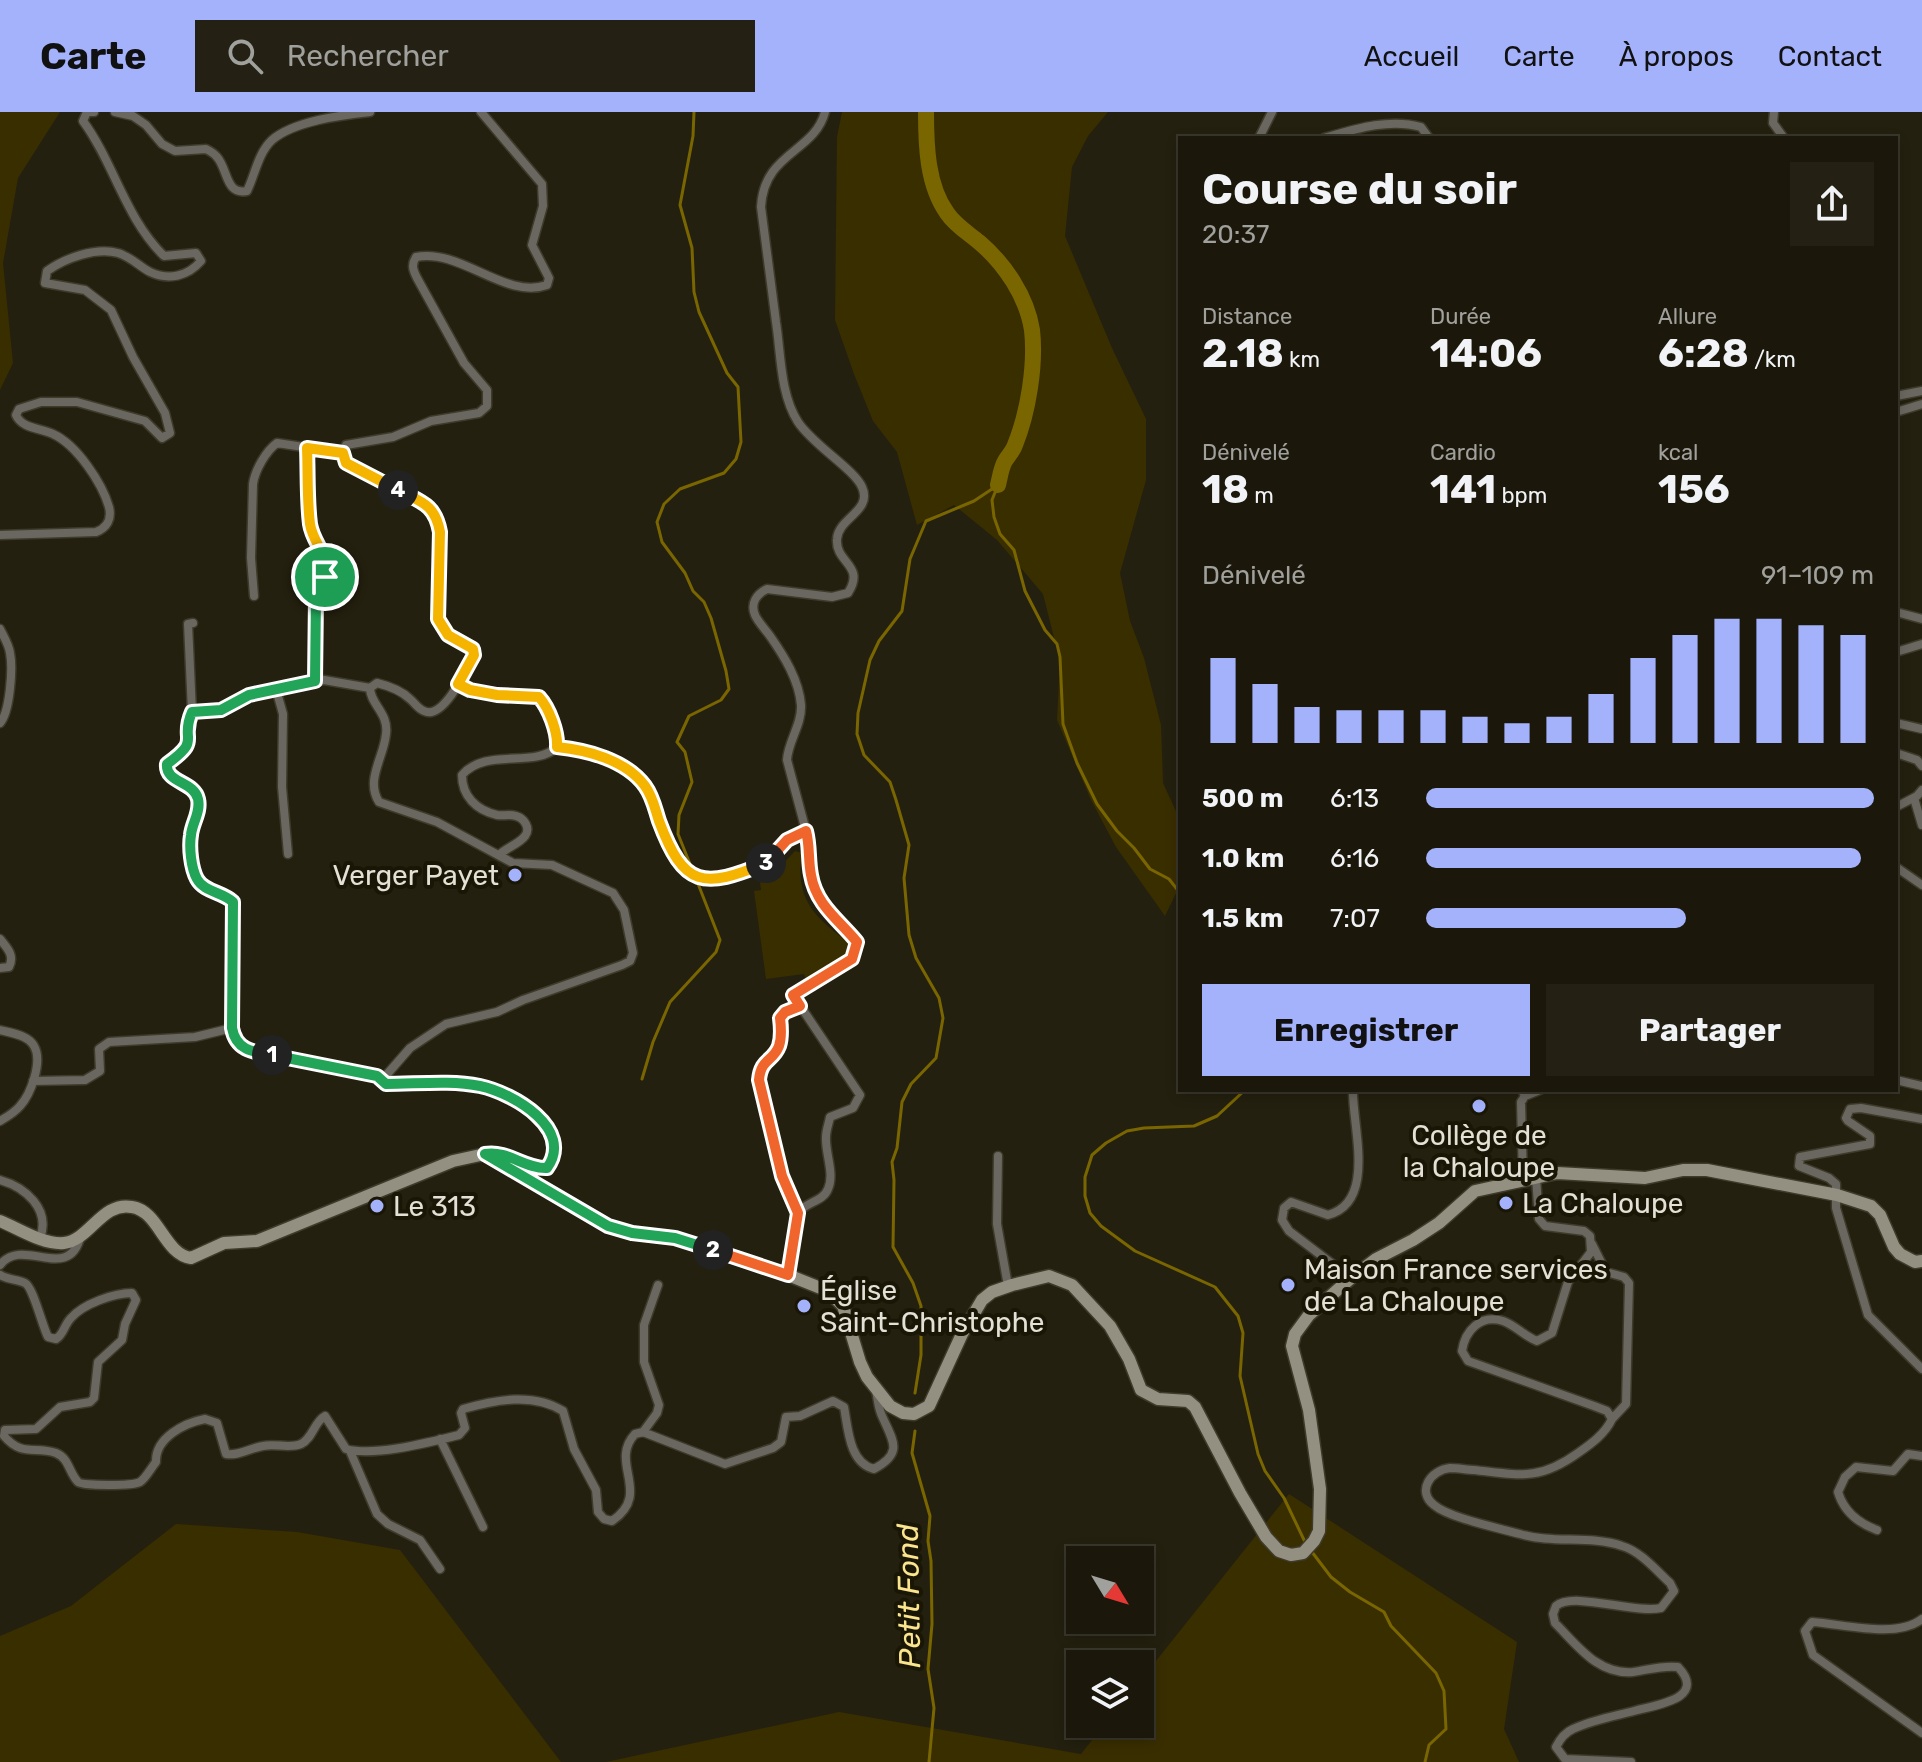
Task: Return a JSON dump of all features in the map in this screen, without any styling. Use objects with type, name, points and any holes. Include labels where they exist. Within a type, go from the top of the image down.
[{"type":"main road","points":[[0,1221],[40,1238],[62,1243],[81,1234],[113,1209],[134,1207],[144,1212],[178,1252],[191,1258],[224,1243],[257,1241],[453,1161],[485,1154],[608,1226],[632,1233],[675,1238],[788,1275],[837,1297],[846,1315],[860,1362],[876,1390],[890,1406],[903,1413],[914,1414],[929,1406],[975,1308],[992,1292],[1049,1276],[1072,1285],[1118,1339],[1141,1390],[1158,1399],[1188,1401],[1195,1407],[1266,1537],[1279,1551],[1291,1555],[1303,1553],[1314,1541],[1320,1518],[1317,1457],[1309,1410],[1292,1346],[1295,1334],[1309,1315],[1351,1278],[1376,1259],[1444,1219],[1475,1191],[1529,1178],[1571,1173],[1645,1178],[1683,1170],[1707,1170],[1837,1195],[1871,1206],[1880,1215],[1900,1254],[1915,1262],[1922,1261]]},
{"type":"street","points":[[0,535],[96,532],[106,525],[110,514],[107,502],[75,449],[54,434],[23,424],[16,415],[19,409],[41,402],[77,402],[145,421],[162,438],[170,433],[171,426],[165,413],[111,310],[85,290],[45,283],[47,271],[59,263],[96,253],[116,252],[134,260],[151,273],[168,276],[190,273],[201,261],[196,253],[164,256],[144,233],[108,160],[83,121],[87,112],[94,112]]},
{"type":"street","points":[[115,112],[133,116],[146,125],[162,144],[175,151],[206,149],[218,157],[232,188],[239,192],[247,191],[261,158],[273,140],[309,122],[370,112]]},
{"type":"street","points":[[192,712],[225,709],[249,695],[324,680],[370,688],[377,683],[389,686],[408,696],[429,714],[438,711],[474,655],[473,649],[448,635],[438,619],[438,519],[427,505],[346,463],[343,453],[346,445],[353,442],[393,437],[431,421],[479,413],[487,406],[487,390],[464,363],[412,269],[416,257],[462,262],[488,276],[518,285],[547,285],[547,271],[537,259],[532,245],[543,206],[542,184],[481,112]]},
{"type":"street","points":[[788,1275],[798,1213],[801,1208],[823,1197],[828,1189],[826,1136],[830,1117],[853,1108],[860,1095],[793,995],[852,959],[857,942],[830,914],[816,893],[810,874],[810,844],[787,760],[787,751],[800,718],[801,704],[793,676],[755,615],[754,605],[756,597],[767,589],[832,597],[848,593],[854,584],[855,575],[838,548],[837,540],[841,527],[859,510],[864,498],[862,488],[853,476],[817,445],[790,407],[761,207],[766,179],[783,158],[817,131],[825,112]]},
{"type":"street","points":[[1260,136],[1272,112]]},
{"type":"street","points":[[1774,112],[1773,123],[1783,136]]},
{"type":"street","points":[[1332,136],[1376,125],[1397,125],[1421,127],[1428,136]]},
{"type":"street","points":[[1898,396],[1922,391]]},
{"type":"street","points":[[1898,411],[1922,404]]},
{"type":"street","points":[[254,596],[251,558],[255,476],[271,447],[277,443],[343,453]]},
{"type":"street","points":[[307,448],[310,527],[327,566],[316,598],[315,681]]},
{"type":"street","points":[[1898,613],[1922,619]]},
{"type":"street","points":[[193,623],[188,624],[192,712],[188,747],[166,768],[168,774],[194,790],[198,797],[198,814],[191,835],[198,881],[233,902],[232,1028],[236,1042],[253,1052],[377,1076],[386,1084],[483,1087],[508,1097],[546,1124],[556,1148],[554,1159],[547,1168],[539,1168],[498,1151],[485,1154]]},
{"type":"street","points":[[0,629],[11,660],[7,708],[0,723]]},
{"type":"street","points":[[1898,651],[1922,644]]},
{"type":"street","points":[[458,684],[470,690],[497,695],[539,697],[558,739],[557,747]]},
{"type":"street","points":[[370,688],[371,696],[383,712],[387,725],[374,776],[374,792],[379,802],[437,822],[513,863],[552,865],[613,893],[624,910],[633,953],[630,961],[497,1012],[446,1024],[410,1048],[382,1080]]},
{"type":"street","points":[[276,689],[283,714],[282,787],[288,854]]},
{"type":"street","points":[[1898,723],[1922,729]]},
{"type":"street","points":[[499,855],[525,836],[528,829],[526,824],[514,815],[493,814],[471,801],[465,794],[462,775],[480,762],[545,754],[557,747],[583,750],[635,775],[651,797],[677,863],[697,876],[721,880],[767,863],[787,840],[806,831]]},
{"type":"street","points":[[1898,754],[1920,761]]},
{"type":"street","points":[[1898,806],[1922,790]]},
{"type":"street","points":[[1914,798],[1922,825]]},
{"type":"street","points":[[1898,868],[1922,885]]},
{"type":"street","points":[[0,939],[12,956],[9,967],[0,968]]},
{"type":"street","points":[[798,1213],[782,1176],[759,1080],[760,1067],[778,1050],[780,1018],[785,1012],[800,1006]]},
{"type":"street","points":[[33,1081],[85,1080],[100,1071],[99,1049],[109,1042],[195,1037],[232,1028]]},
{"type":"street","points":[[0,1030],[27,1039],[34,1046],[36,1064],[33,1081],[22,1105],[0,1121]]},
{"type":"street","points":[[1898,1080],[1922,1086]]},
{"type":"street","points":[[1351,1278],[1289,1231],[1282,1220],[1284,1208],[1291,1202],[1328,1215],[1343,1207],[1354,1192],[1359,1176],[1353,1092]]},
{"type":"street","points":[[1523,1093],[1521,1102],[1529,1178],[1539,1219],[1545,1226],[1584,1231],[1590,1236],[1606,1272],[1624,1277],[1629,1283],[1626,1404],[1594,1442],[1556,1468],[1543,1473],[1518,1474],[1451,1468],[1431,1477],[1426,1483],[1426,1492],[1428,1499],[1443,1511],[1530,1537],[1625,1546],[1670,1583],[1674,1591],[1661,1608],[1635,1609],[1567,1601],[1556,1606],[1553,1614],[1555,1623],[1601,1667],[1614,1672],[1633,1672],[1669,1665],[1678,1667],[1684,1674],[1687,1683],[1684,1691],[1668,1703],[1571,1729],[1556,1747],[1565,1759],[1631,1762]]},
{"type":"street","points":[[1922,1119],[1861,1108],[1850,1109],[1846,1118],[1870,1136],[1870,1144],[1800,1157],[1798,1161],[1799,1166],[1834,1181],[1836,1208],[1868,1315],[1922,1369]]},
{"type":"street","points":[[998,1156],[997,1224],[1008,1286]]},
{"type":"street","points":[[0,1180],[18,1186],[32,1198],[44,1224],[40,1238]]},
{"type":"street","points":[[0,1265],[12,1257],[31,1254],[63,1259],[78,1245],[81,1234]]},
{"type":"street","points":[[1592,1244],[1591,1252],[1568,1282],[1552,1333],[1537,1341],[1502,1321],[1489,1320],[1476,1324],[1468,1332],[1462,1351],[1468,1361],[1607,1411],[1612,1419]]},
{"type":"street","points":[[0,1275],[24,1283],[31,1290],[40,1323],[48,1337],[56,1339],[62,1335],[73,1315],[84,1308],[125,1293],[132,1293],[136,1300],[125,1324],[122,1340],[98,1362],[94,1398],[90,1402],[60,1407],[36,1429],[5,1430],[4,1436],[9,1441],[28,1452],[58,1454],[67,1461],[76,1481],[83,1485],[127,1485],[140,1482],[156,1462],[161,1443],[171,1434],[205,1419],[217,1423],[226,1454],[236,1456],[265,1445],[301,1444],[320,1418],[325,1416],[350,1451],[377,1514],[399,1531],[420,1540],[440,1569]]},
{"type":"street","points":[[643,1432],[659,1405],[644,1362],[644,1325],[658,1285]]},
{"type":"street","points":[[350,1451],[401,1448],[463,1431],[463,1409],[526,1399],[553,1405],[563,1411],[568,1421],[574,1449],[596,1490],[598,1512],[604,1519],[612,1521],[628,1502],[632,1485],[625,1451],[635,1434],[643,1432],[725,1464],[773,1448],[781,1442],[786,1417],[800,1416],[833,1401],[844,1407],[856,1456],[865,1467],[874,1469],[885,1463],[894,1452],[893,1438],[880,1412],[876,1390]]},
{"type":"street","points":[[440,1439],[483,1527]]},
{"type":"street","points":[[1877,1530],[1855,1519],[1845,1509],[1838,1492],[1845,1477],[1856,1467],[1893,1471],[1908,1454],[1922,1456]]},
{"type":"street","points":[[1922,1619],[1915,1625],[1896,1631],[1812,1622],[1805,1631],[1813,1655],[1922,1733]]},
{"type":"shaded area","points":[[0,112],[60,112],[18,178],[3,263],[13,363],[0,390]]},
{"type":"shaded area","points":[[842,112],[1108,112],[1088,136],[1072,167],[1065,236],[1146,419],[1146,480],[1120,573],[1130,621],[1144,658],[1161,725],[1163,783],[1178,816],[1178,889],[1165,916],[1116,847],[1091,800],[1057,720],[1060,661],[1043,594],[997,540],[954,505],[917,525],[897,452],[873,421],[835,320],[837,137]]},
{"type":"shaded area","points":[[795,851],[802,853],[801,884],[810,907],[852,945],[845,955],[807,983],[804,974],[766,979],[754,891],[761,890],[760,883]]},
{"type":"shaded area","points":[[1289,1494],[1517,1642],[1504,1729],[1519,1762],[606,1762],[839,1712],[1081,1754],[1094,1738],[1154,1738],[1154,1663]]},
{"type":"shaded area","points":[[176,1524],[297,1532],[400,1550],[561,1762],[0,1762],[0,1636],[71,1606]]},
{"type":"waterway","points":[[692,869],[678,834],[679,815],[692,782],[685,752],[677,742],[689,716],[721,700],[729,689],[711,618],[704,602],[693,591],[685,573],[662,542],[657,522],[664,504],[680,489],[724,473],[736,459],[741,442],[738,387],[727,373],[699,312],[694,292],[692,248],[680,205],[693,136],[694,112]]},
{"type":"waterway","points":[[926,112],[929,164],[940,202],[954,221],[989,251],[1006,271],[1020,293],[1032,330],[1032,373],[1027,404],[1020,432],[1004,464],[998,485]]},
{"type":"waterway","points":[[998,485],[992,500],[1000,534],[1014,550],[1025,591],[1045,630],[1057,644],[1063,724],[1077,763],[1097,804],[1117,831],[1150,869],[1169,879],[1178,890]]},
{"type":"waterway","name":"Petit Fond","points":[[915,1393],[921,1355],[921,1306],[913,1283],[893,1247],[892,1162],[897,1148],[902,1102],[911,1084],[936,1058],[943,1018],[939,998],[916,958],[909,935],[904,878],[909,845],[890,782],[864,755],[857,734],[858,713],[870,660],[879,641],[902,611],[910,559],[926,521],[974,501],[998,485]]},
{"type":"waterway","points":[[642,1079],[670,1002],[716,952],[720,940],[695,876]]},
{"type":"waterway","points":[[1243,1092],[1217,1116],[1194,1126],[1127,1131],[1106,1143],[1092,1155],[1085,1177],[1085,1196],[1090,1213],[1101,1226],[1135,1251],[1215,1287],[1238,1316],[1243,1333],[1240,1376],[1258,1454],[1305,1542]]},
{"type":"waterway","name":"Petit Fond","points":[[915,1431],[912,1453],[930,1516],[928,1541],[932,1624],[928,1669],[934,1708],[929,1762]]},
{"type":"waterway","points":[[1312,1552],[1331,1577],[1384,1612],[1391,1626],[1436,1673],[1444,1691],[1446,1729],[1429,1745],[1425,1762]]},
{"type":"place","name":"Verger Payet","points":[[515,875]]},
{"type":"place","name":"Collège de la Chaloupe","points":[[1479,1106]]},
{"type":"place","name":"La Chaloupe","points":[[1506,1203]]},
{"type":"place","name":"Le 313","points":[[377,1206]]},
{"type":"place","name":"Maison France services de La Chaloupe","points":[[1288,1285]]},
{"type":"place","name":"Église Saint-Christophe","points":[[804,1306]]},
{"type":"route","points":[[307,448],[343,453],[346,463],[432,509],[440,532],[438,619],[448,635],[469,644],[474,655],[458,684],[470,690],[497,695],[539,697],[558,739],[557,747],[583,750],[635,775],[651,797],[672,854],[687,872],[721,880],[733,877],[767,863],[787,840],[806,831],[810,844],[810,874],[816,893],[830,914],[857,942],[857,949],[852,959],[793,995],[800,1006],[785,1012],[780,1018],[778,1050],[760,1067],[759,1080],[782,1176],[798,1213],[788,1275],[675,1238],[632,1233],[608,1226],[485,1154],[498,1151],[539,1168],[547,1168],[554,1159],[556,1148],[546,1124],[508,1097],[483,1087],[461,1084],[386,1084],[377,1076],[253,1052],[236,1042],[232,1028],[233,902],[198,881],[194,872],[191,835],[198,814],[198,797],[194,790],[168,774],[166,768],[188,747],[192,712],[221,710],[249,695],[315,681],[316,598],[325,577],[325,556],[310,527],[307,448]]}]
